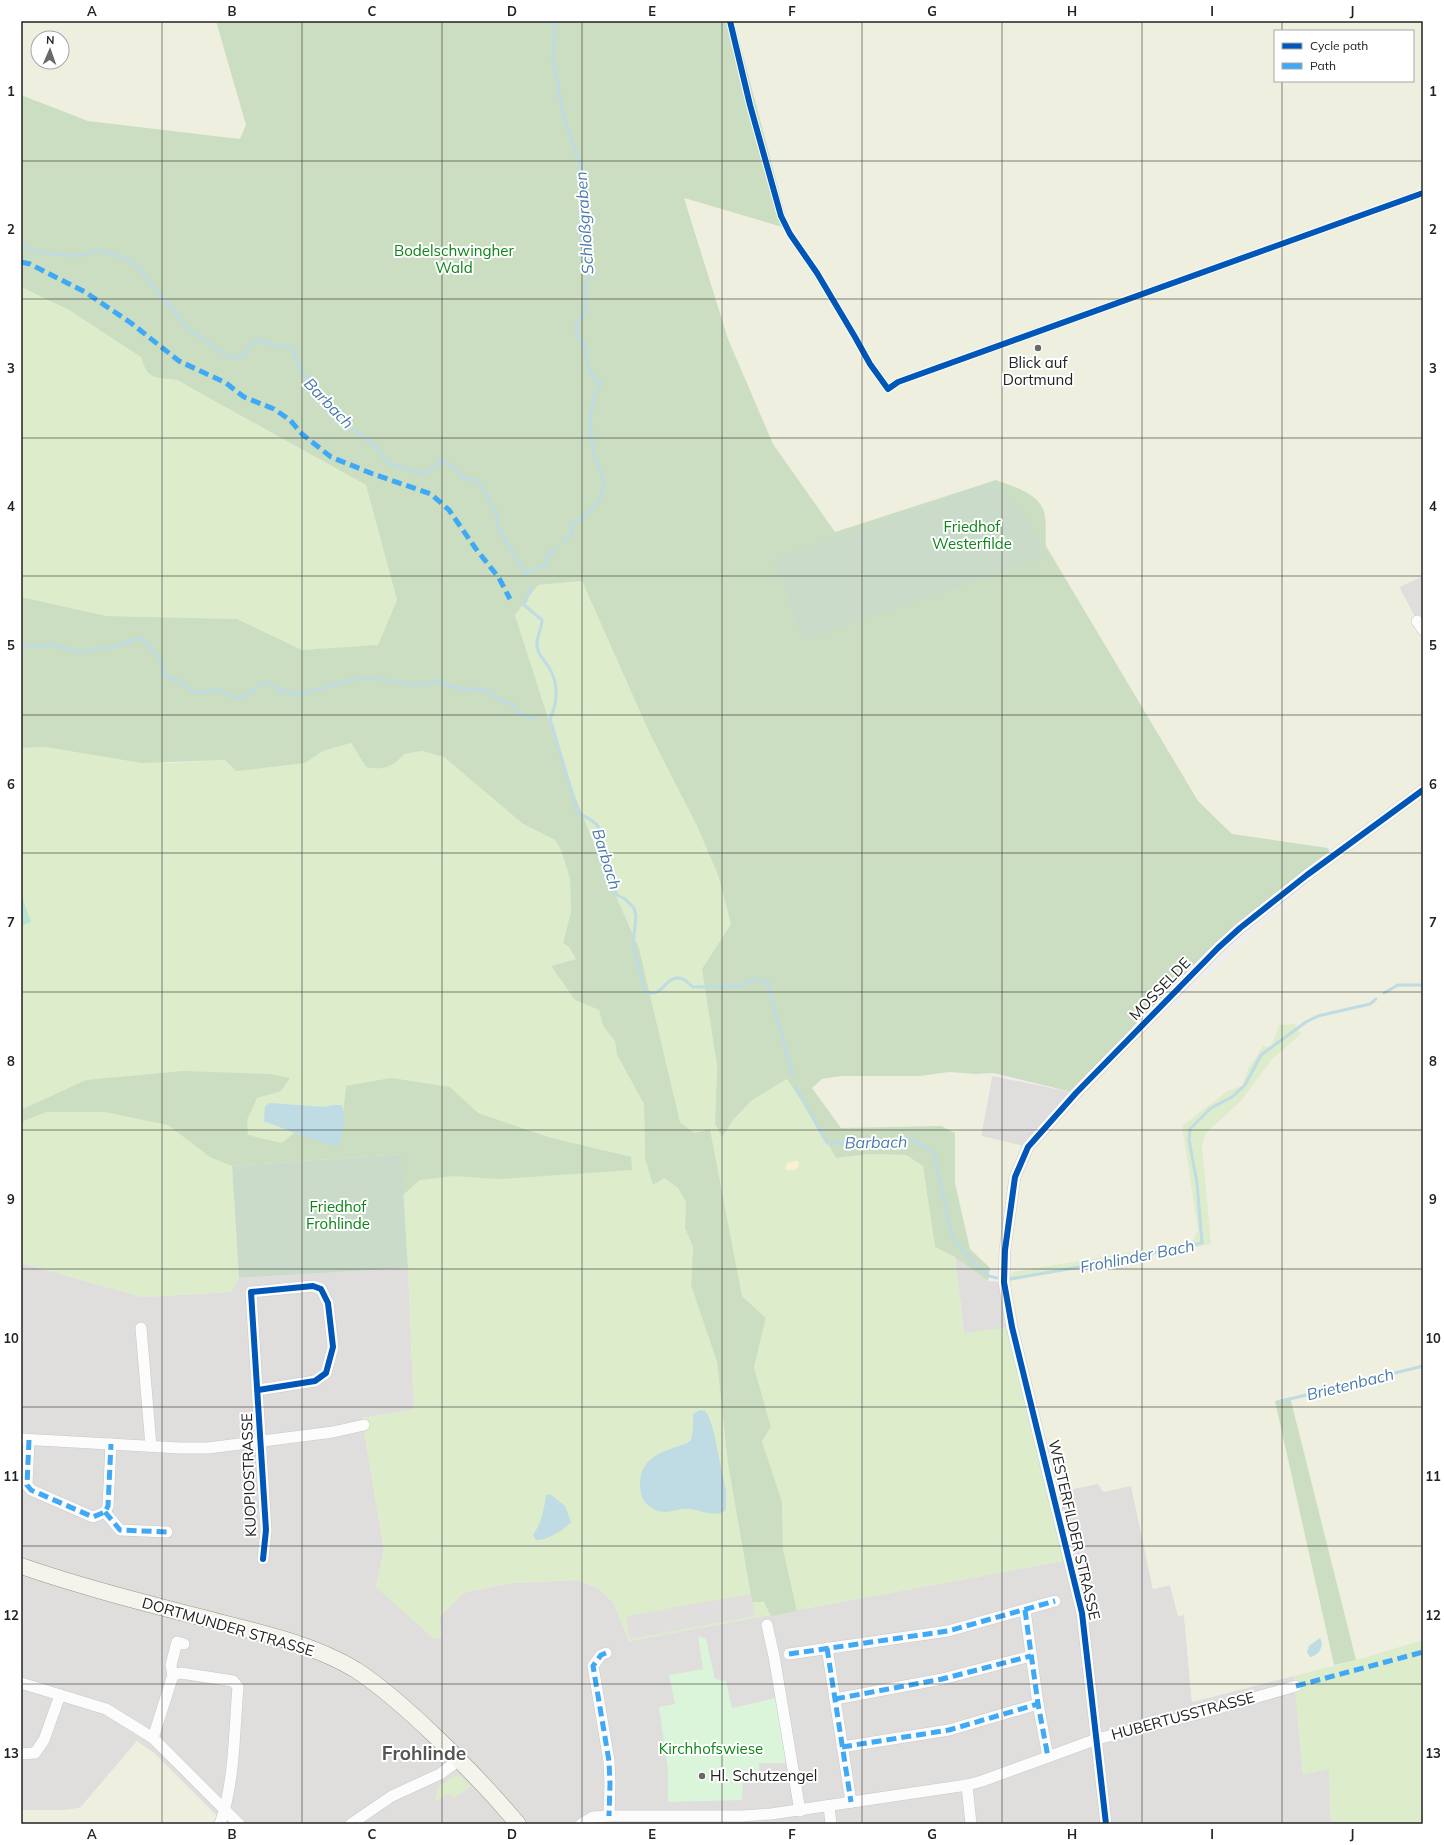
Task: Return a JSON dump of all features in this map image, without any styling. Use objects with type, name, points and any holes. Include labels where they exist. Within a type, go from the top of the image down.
[{"type":"main road","name":"DORTMUNDER STRASSE","points":[[21,1566],[110,1594],[249,1630],[332,1658],[355,1670],[408,1710],[459,1760],[518,1824]]},
{"type":"street","name":"MOSSELDE","points":[[1004,1268],[1015,1177],[1028,1147],[1076,1093],[1218,948],[1240,928],[1423,790]]},
{"type":"street","name":"WESTERFILDER STRASSE","points":[[1004,1268],[1004,1282],[1012,1327],[1082,1613],[1106,1824]]},
{"type":"street","name":"KUOPIOSTRASSE","points":[[258,1390],[315,1381],[326,1374],[333,1347],[328,1303],[321,1289],[313,1286],[251,1292],[266,1530],[263,1559]]},
{"type":"street","points":[[141,1328],[151,1446]]},
{"type":"street","points":[[111,1444],[108,1506],[105,1512],[93,1517],[31,1490],[27,1485],[25,1440],[208,1448],[333,1432],[364,1424]]},
{"type":"street","points":[[105,1512],[120,1530],[167,1532]]},
{"type":"street","points":[[788,1654],[948,1631],[1055,1601]]},
{"type":"street","points":[[1025,1610],[1038,1704],[1048,1757]]},
{"type":"street","points":[[767,1625],[774,1656],[800,1811]]},
{"type":"street","points":[[153,1738],[173,1675],[170,1665],[177,1642],[184,1644]]},
{"type":"street","points":[[827,1648],[851,1802]]},
{"type":"street","points":[[606,1653],[601,1655],[593,1666],[609,1761],[610,1784],[608,1816]]},
{"type":"street","points":[[835,1699],[942,1679],[1031,1656]]},
{"type":"street","points":[[173,1675],[181,1673],[233,1681],[238,1687],[231,1773],[226,1810],[220,1824]]},
{"type":"street","points":[[21,1683],[106,1710],[153,1738],[239,1824]]},
{"type":"street","name":"HUBERTUSSTRASSE","points":[[581,1824],[592,1817],[608,1816],[741,1816],[800,1811],[966,1785],[982,1781],[1097,1739],[1201,1713],[1296,1686]]},
{"type":"street","points":[[21,1754],[35,1754],[44,1740],[60,1695]]},
{"type":"street","points":[[842,1747],[949,1730],[1038,1704]]},
{"type":"street","points":[[351,1824],[392,1796],[440,1774],[459,1760]]},
{"type":"street","points":[[966,1785],[971,1824]]},
{"type":"street","points":[[829,1806],[831,1824]]},
{"type":"shaded area","points":[[1423,576],[1423,628],[1417,621],[1399,587]]},
{"type":"shaded area","points":[[992,1076],[1076,1093],[1028,1147],[981,1136]]},
{"type":"shaded area","points":[[955,1257],[988,1281],[1004,1282],[1012,1327],[964,1333]]},
{"type":"shaded area","points":[[21,1263],[142,1297],[231,1292],[239,1278],[408,1268],[414,1409],[362,1418],[384,1550],[376,1587],[441,1637],[439,1617],[463,1593],[510,1583],[578,1580],[598,1588],[613,1602],[629,1641],[1068,1560],[1053,1493],[1099,1483],[1103,1492],[1131,1485],[1153,1589],[1170,1585],[1178,1616],[1184,1615],[1192,1702],[1294,1676],[1303,1774],[1329,1768],[1331,1824],[214,1824],[219,1818],[137,1741],[80,1808],[64,1810],[21,1810]]},
{"type":"shaded area","points":[[751,1594],[755,1616],[630,1639],[626,1616]]},
{"type":"green space","points":[[21,21],[216,21],[246,125],[240,139],[88,121],[21,95]]},
{"type":"green space","name":"Bodelschwingher Wald","points":[[216,21],[734,21],[789,229],[684,198],[728,339],[773,444],[835,532],[996,480],[1031,495],[1041,505],[1044,512],[1046,546],[1198,801],[1232,834],[1328,848],[1330,854],[1260,906],[1076,1093],[993,1073],[976,1074],[949,1072],[920,1076],[841,1076],[822,1079],[812,1088],[841,1128],[941,1126],[955,1133],[955,1183],[970,1249],[990,1268],[988,1281],[955,1257],[935,1247],[923,1166],[906,1155],[868,1154],[836,1158],[816,1123],[787,1079],[751,1101],[734,1119],[722,1137],[715,1124],[717,1066],[702,969],[731,924],[718,875],[697,826],[649,732],[582,581],[538,585],[515,615],[564,768],[603,867],[639,948],[680,1122],[694,1133],[710,1129],[742,1296],[766,1318],[754,1367],[771,1427],[762,1441],[782,1502],[783,1549],[797,1611],[771,1616],[764,1602],[752,1602],[728,1464],[717,1362],[691,1285],[693,1247],[685,1228],[686,1202],[678,1188],[664,1178],[653,1185],[645,1159],[644,1104],[617,1055],[615,1041],[603,1026],[599,1010],[575,1000],[551,966],[576,959],[569,947],[563,943],[571,912],[570,879],[561,850],[555,840],[523,824],[444,757],[422,751],[404,754],[396,762],[387,767],[371,768],[366,767],[351,743],[323,751],[305,763],[236,771],[225,760],[142,763],[46,747],[21,748],[21,597],[107,616],[237,619],[302,650],[378,645],[397,600],[366,485],[177,380],[153,376],[146,370],[141,357],[69,310],[21,287],[21,95],[88,121],[240,139],[246,125]]},
{"type":"green space","points":[[735,21],[1423,21],[1423,576],[1399,587],[1417,621],[1423,628],[1423,785],[1343,849],[1232,834],[1198,801],[1046,546],[1044,512],[996,480],[835,532],[773,444],[728,339],[684,197],[789,228]]},
{"type":"green space","points":[[21,287],[69,310],[142,357],[144,365],[150,374],[158,378],[177,380],[366,485],[397,600],[378,646],[302,650],[237,619],[107,616],[21,597]]},
{"type":"green space","name":"Friedhof Westerfilde","points":[[996,480],[1022,510],[1048,556],[803,641],[774,559]]},
{"type":"green space","points":[[582,581],[649,732],[697,826],[718,875],[731,924],[702,969],[717,1066],[715,1124],[722,1137],[734,1119],[751,1101],[787,1079],[816,1123],[836,1158],[868,1154],[906,1155],[923,1166],[935,1247],[955,1257],[964,1333],[1012,1327],[1068,1560],[797,1610],[783,1549],[782,1502],[762,1441],[771,1426],[754,1367],[766,1318],[742,1296],[710,1129],[694,1133],[680,1122],[639,948],[603,867],[564,768],[515,615],[538,585]]},
{"type":"green space","points":[[351,743],[366,767],[398,762],[404,754],[422,751],[444,757],[523,824],[555,840],[561,850],[570,879],[571,912],[563,943],[569,947],[576,959],[551,966],[575,1000],[599,1010],[603,1026],[615,1041],[617,1055],[644,1104],[645,1159],[653,1185],[663,1178],[678,1188],[686,1202],[685,1228],[693,1247],[691,1285],[717,1362],[728,1464],[752,1602],[795,1610],[629,1641],[613,1602],[598,1588],[578,1580],[510,1583],[463,1593],[439,1617],[441,1638],[434,1639],[376,1587],[384,1550],[362,1418],[414,1409],[401,1154],[232,1166],[239,1278],[231,1292],[142,1297],[21,1263],[21,748],[46,747],[169,763],[225,760],[305,763],[323,751]]},
{"type":"green space","points":[[1423,794],[1423,1640],[1356,1660],[1290,1397],[1275,1401],[1334,1665],[1192,1702],[1184,1615],[1178,1616],[1170,1585],[1153,1589],[1131,1486],[1103,1492],[1098,1484],[1053,1493],[1004,1282],[1211,1244],[1202,1145],[1206,1133],[1240,1102],[1273,1058],[1301,1034],[1279,1025],[1271,1047],[1248,1069],[1242,1086],[1229,1090],[1182,1126],[1198,1230],[1192,1242],[1013,1272],[990,1268],[970,1249],[955,1183],[955,1133],[941,1126],[841,1128],[812,1088],[822,1079],[841,1076],[920,1076],[949,1072],[976,1074],[993,1073],[981,1136],[1028,1147],[1076,1093],[1324,870],[1384,822]]},
{"type":"green space","points":[[21,895],[31,922],[21,926]]},
{"type":"green space","points":[[1295,1024],[1301,1034],[1273,1058],[1240,1102],[1206,1133],[1202,1145],[1211,1244],[1004,1282],[1013,1272],[1192,1242],[1198,1230],[1182,1126],[1229,1090],[1242,1086],[1248,1069],[1263,1046],[1271,1047],[1279,1025]]},
{"type":"green space","points":[[183,1071],[270,1074],[290,1078],[281,1091],[257,1098],[247,1120],[248,1135],[282,1143],[294,1133],[303,1136],[343,1116],[346,1086],[391,1078],[450,1087],[478,1113],[548,1137],[631,1157],[632,1170],[499,1179],[453,1176],[420,1180],[403,1195],[400,1154],[232,1166],[210,1157],[168,1125],[105,1112],[46,1112],[21,1122],[21,1110],[86,1080]]},
{"type":"green space","name":"Friedhof Frohlinde","points":[[401,1154],[408,1268],[239,1278],[232,1166]]},
{"type":"green space","points":[[1290,1397],[1356,1660],[1334,1665],[1275,1401]]},
{"type":"green space","name":"Kirchhofswiese","points":[[698,1636],[706,1639],[715,1679],[726,1681],[732,1708],[780,1697],[792,1763],[759,1763],[759,1783],[743,1782],[742,1800],[668,1802],[668,1770],[659,1707],[675,1704],[669,1675],[703,1669]]},
{"type":"green space","points":[[1423,1640],[1423,1824],[1331,1824],[1329,1769],[1303,1775],[1294,1676],[1356,1660]]},
{"type":"green space","points":[[137,1741],[154,1753],[219,1818],[214,1824],[21,1824],[21,1810],[64,1810],[80,1808]]},
{"type":"green space","points":[[458,1774],[471,1787],[453,1798],[450,1793],[435,1802],[438,1787]]},
{"type":"sand","points":[[798,1161],[798,1168],[792,1171],[785,1169],[787,1163]]},
{"type":"water","points":[[270,1103],[324,1107],[341,1105],[344,1119],[339,1147],[303,1136],[264,1121],[265,1106]]},
{"type":"water","points":[[700,1410],[705,1411],[708,1415],[713,1429],[726,1491],[726,1510],[718,1514],[691,1509],[666,1512],[658,1511],[646,1504],[642,1497],[640,1479],[642,1471],[650,1460],[657,1455],[690,1441],[693,1432],[693,1414]]},
{"type":"water","points":[[550,1494],[565,1506],[571,1522],[564,1529],[555,1534],[541,1540],[536,1540],[533,1535],[542,1516],[546,1495]]},
{"type":"water","points":[[1320,1638],[1322,1644],[1320,1650],[1316,1655],[1310,1657],[1307,1652],[1309,1646]]},
{"type":"waterway","name":"Schloßgraben","points":[[555,21],[553,59],[564,119],[581,168],[586,202],[580,210],[581,228],[583,259],[590,273],[585,288],[586,314],[576,324],[578,338],[585,344],[588,369],[600,385],[593,400],[591,436],[594,453],[604,481],[603,492],[597,503],[588,513],[572,525],[571,535],[564,541]]},
{"type":"waterway","name":"Barbach","points":[[21,243],[40,253],[79,256],[99,250],[124,258],[137,266],[188,329],[231,358],[242,356],[253,342],[260,339],[264,343],[270,343],[277,347],[292,346],[302,375],[309,378],[341,421],[375,445],[387,463],[423,474],[439,464],[440,460],[452,466],[465,479],[477,480],[487,495],[491,506],[496,512],[499,529],[527,576]]},
{"type":"waterway","name":"Schloßgraben","points":[[527,573],[547,564],[547,556],[557,548]]},
{"type":"waterway","name":"Barbach","points":[[531,588],[524,605],[542,620],[537,646],[540,654],[552,672],[556,685],[555,706],[550,719],[578,813],[592,821],[598,827],[601,836],[600,842],[614,889],[617,895],[625,899],[634,908],[636,916],[633,946],[645,992],[657,992],[672,979],[677,978],[683,979],[693,987],[743,986],[753,979],[767,982],[793,1076]]},
{"type":"waterway","points":[[21,646],[54,645],[78,652],[113,647],[136,639],[142,639],[159,658],[165,676],[183,683],[193,693],[196,691],[206,693],[218,689],[234,698],[247,696],[265,682],[276,687],[280,691],[302,693],[345,681],[367,678],[420,685],[437,681],[462,689],[489,692],[501,701],[513,704],[519,714],[534,719]]},
{"type":"waterway","name":"Frohlinder Bach","points":[[1384,993],[1398,985],[1423,985]]},
{"type":"waterway","name":"Frohlinder Bach","points":[[1010,1279],[1109,1262],[1202,1243],[1197,1183],[1189,1140],[1190,1129],[1211,1108],[1232,1097],[1245,1085],[1261,1055],[1306,1022],[1318,1016],[1370,1004],[1376,999]]},
{"type":"waterway","name":"Barbach","points":[[795,1086],[827,1143],[911,1139],[934,1153],[952,1237],[976,1266],[989,1276],[997,1278]]},
{"type":"waterway","name":"Brietenbach","points":[[1278,1402],[1423,1366]]},
{"type":"marked path","points":[[21,262],[30,264],[85,292],[131,323],[179,361],[226,383],[244,397],[274,409],[290,420],[302,434],[331,457],[373,474],[431,494],[449,510],[476,549],[499,578],[510,599]]},
{"type":"marked path","points":[[29,1440],[27,1485],[31,1490],[93,1517],[105,1512],[108,1506],[111,1444]]},
{"type":"marked path","points":[[105,1512],[120,1530],[167,1532]]},
{"type":"marked path","points":[[789,1654],[948,1631],[1055,1601]]},
{"type":"marked path","points":[[1025,1610],[1038,1704],[1048,1757]]},
{"type":"marked path","points":[[827,1648],[851,1802]]},
{"type":"marked path","points":[[1296,1686],[1423,1652]]},
{"type":"marked path","points":[[606,1653],[601,1655],[593,1666],[609,1761],[609,1816]]},
{"type":"marked path","points":[[835,1699],[942,1679],[1031,1656]]},
{"type":"marked path","points":[[842,1747],[949,1730],[1038,1704]]},
{"type":"cycle path","points":[[730,21],[750,105],[781,216],[790,234],[817,273],[870,364],[888,389],[898,382],[1423,193]]},
{"type":"cycle path","points":[[1106,1824],[1082,1613],[1012,1327],[1004,1282],[1005,1250],[1015,1177],[1028,1147],[1076,1093],[1218,948],[1240,928],[1307,875],[1423,790]]},
{"type":"cycle path","points":[[258,1390],[315,1381],[326,1373],[333,1347],[328,1303],[321,1289],[313,1286],[251,1292],[266,1530],[263,1559]]},
{"type":"place","name":"Blick auf Dortmund","points":[[1038,348]]},
{"type":"place","name":"Hl. Schutzengel","points":[[702,1776]]},
{"type":"district","name":"Frohlinde","points":[[424,1753]]}]
